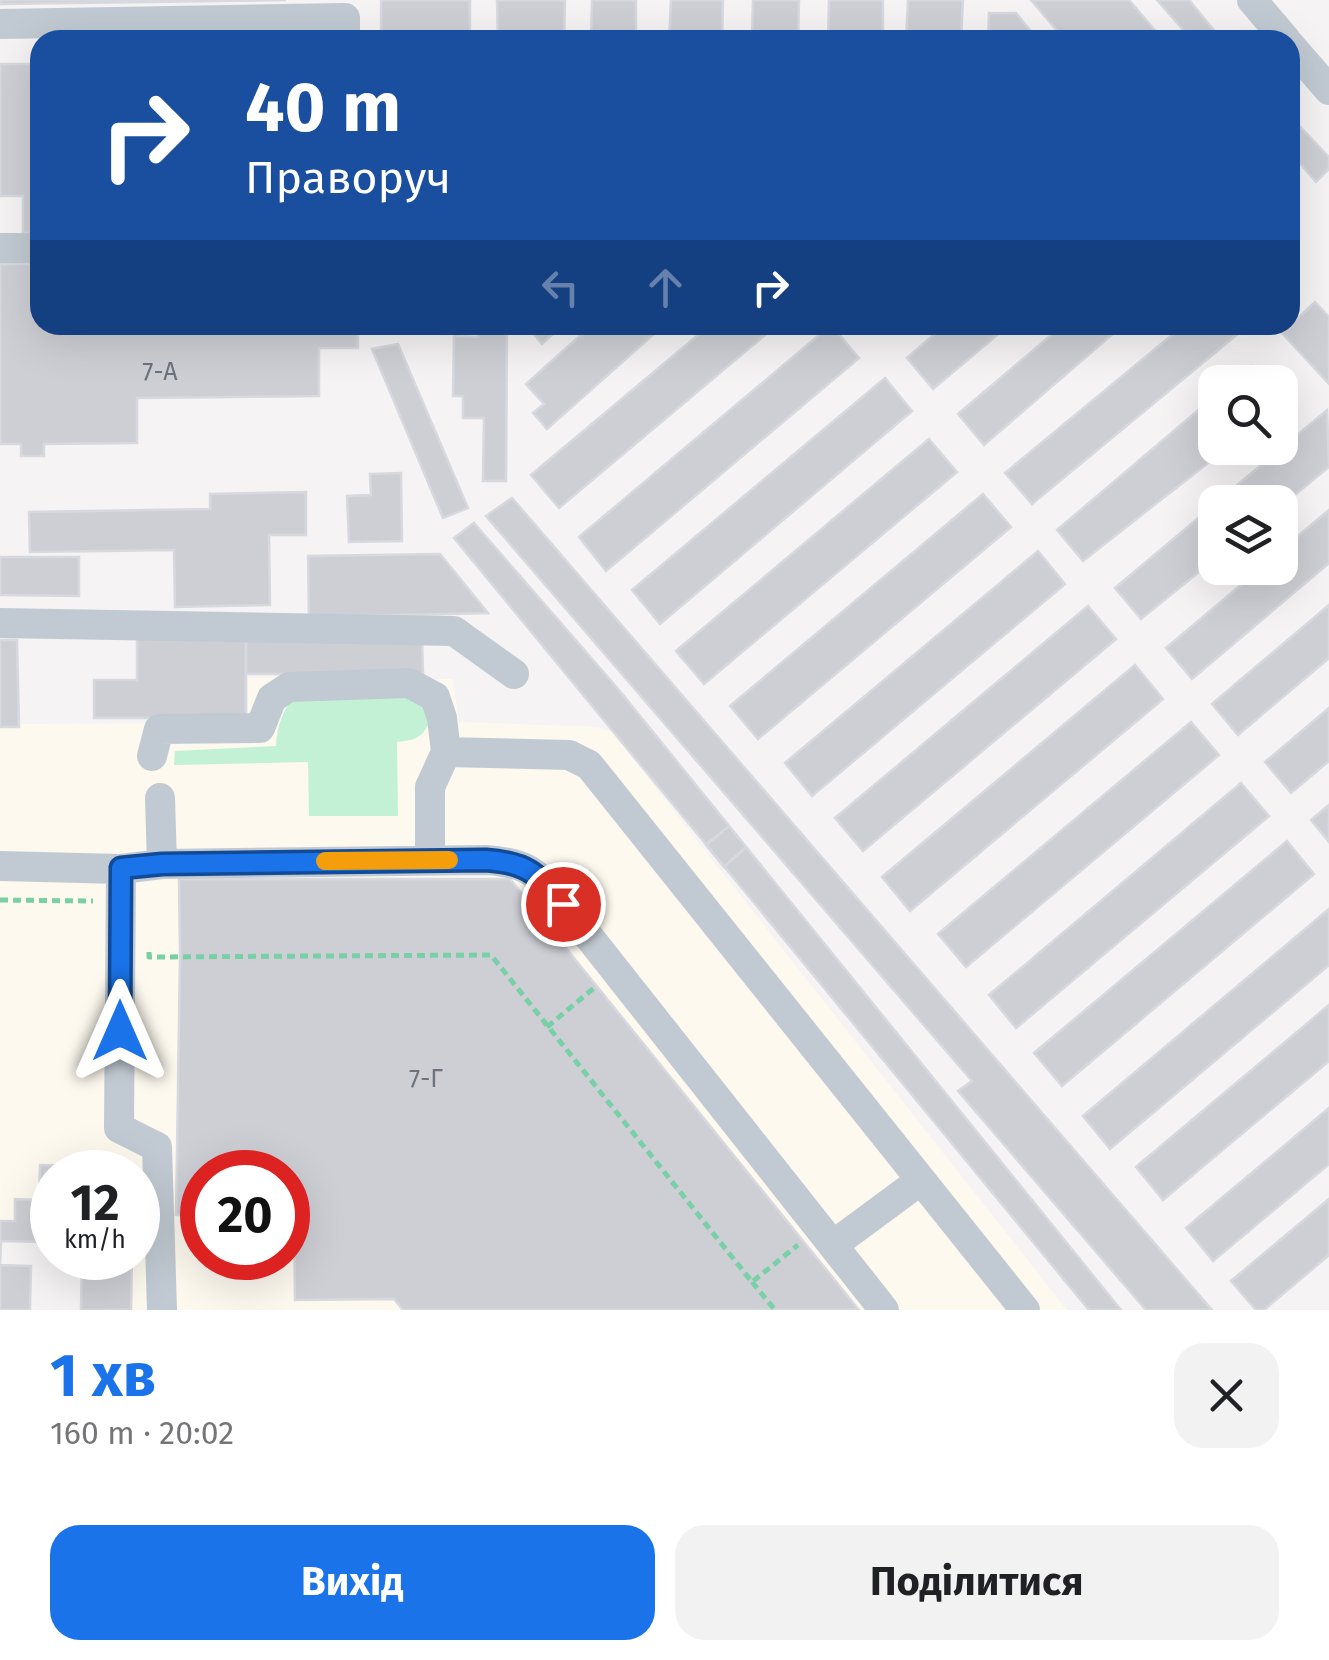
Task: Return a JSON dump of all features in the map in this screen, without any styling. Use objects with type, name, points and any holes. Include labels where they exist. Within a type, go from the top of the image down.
[{"type":"lane","points":[[1252,0],[1278,30]]},
{"type":"lane","points":[[0,24],[345,18],[346,30]]},
{"type":"lane","points":[[1300,56],[1329,90]]},
{"type":"lane","points":[[0,248],[30,248]]},
{"type":"lane","points":[[0,624],[454,631],[514,674]]},
{"type":"lane","points":[[152,756],[159,729],[260,728],[272,698],[289,686],[409,683],[434,696],[442,718],[446,752],[430,787],[430,860]]},
{"type":"lane","points":[[446,752],[570,755],[589,765],[1025,1310]]},
{"type":"lane","points":[[160,798],[162,864]]},
{"type":"lane","points":[[0,866],[514,862],[539,876],[884,1310]]},
{"type":"lane","points":[[121,868],[119,1128],[157,1147],[162,1310]]},
{"type":"lane","points":[[826,1237],[921,1180]]},
{"type":"path","points":[[180,956],[490,955],[775,1310]]},
{"type":"path","points":[[547,1027],[615,970]]},
{"type":"path","points":[[752,1282],[826,1237]]},
{"type":"shaded area","points":[[248,678],[453,679],[459,722],[597,727],[611,731],[1067,1310],[131,1310],[132,1280],[160,1280],[160,1150],[30,1150],[30,1200],[16,1199],[15,1221],[0,1221],[0,724],[248,723]]},
{"type":"green space","points":[[295,694],[419,697],[430,720],[418,737],[397,742],[398,816],[309,816],[308,762],[174,765],[175,751],[276,746],[281,718]]},
{"type":"building","points":[[0,0],[286,0],[0,4]]},
{"type":"building","points":[[381,0],[470,0],[470,30],[381,30]]},
{"type":"building","points":[[497,0],[565,0],[564,30],[498,30]]},
{"type":"building","points":[[592,0],[636,0],[636,30],[591,30]]},
{"type":"building","points":[[671,0],[723,0],[722,30],[670,30]]},
{"type":"building","points":[[753,0],[799,0],[798,30],[752,30]]},
{"type":"building","points":[[829,0],[883,0],[883,30],[828,30]]},
{"type":"building","points":[[908,0],[963,0],[962,30],[906,30]]},
{"type":"building","points":[[1031,0],[1129,0],[1154,30],[1056,30]]},
{"type":"building","points":[[1157,0],[1189,0],[1214,30],[1183,30]]},
{"type":"building","points":[[989,13],[1016,13],[1030,30],[988,30]]},
{"type":"building","points":[[267,23],[329,23],[329,30],[267,30]]},
{"type":"building","points":[[0,64],[30,64],[30,233],[23,233],[23,196],[0,196]]},
{"type":"building","points":[[1300,127],[1329,157],[1329,169],[1316,182],[1300,164]]},
{"type":"building","points":[[0,264],[30,264],[30,335],[358,335],[358,348],[319,348],[319,396],[137,398],[137,443],[44,444],[44,456],[21,456],[21,444],[0,444]]},
{"type":"building","points":[[1315,302],[1329,317],[1329,384],[1284,335],[1300,335],[1300,316]]},
{"type":"building","points":[[507,335],[506,481],[483,481],[484,418],[463,418],[463,396],[453,396],[454,336]]},
{"type":"building","points":[[534,335],[552,335],[542,344]]},
{"type":"building","points":[[581,335],[653,335],[547,429],[533,413],[544,404],[526,384]]},
{"type":"building","points":[[698,335],[765,335],[559,508],[531,475]]},
{"type":"building","points":[[819,335],[839,335],[859,358],[606,571],[579,537]]},
{"type":"building","points":[[933,335],[997,335],[933,389],[907,358]]},
{"type":"building","points":[[1051,335],[1111,335],[984,445],[958,414]]},
{"type":"building","points":[[1172,335],[1236,335],[1198,365],[1032,504],[1005,473]]},
{"type":"building","points":[[398,344],[468,508],[443,518],[372,349]]},
{"type":"building","points":[[885,378],[912,411],[660,624],[632,590]]},
{"type":"building","points":[[1198,410],[1198,465],[1205,465],[1083,561],[1057,530]]},
{"type":"building","points":[[1327,410],[1329,467],[1298,492],[1298,485],[1237,485],[1261,465],[1298,465],[1298,434]]},
{"type":"building","points":[[929,439],[957,472],[704,684],[676,651]]},
{"type":"building","points":[[401,473],[402,541],[349,542],[347,496],[371,495],[370,474]]},
{"type":"building","points":[[306,492],[306,535],[269,535],[270,605],[175,607],[174,550],[30,552],[29,512],[210,509],[210,494]]},
{"type":"building","points":[[983,494],[1011,527],[758,739],[730,706]]},
{"type":"building","points":[[512,498],[1212,1310],[1146,1310],[958,1091],[972,1081],[486,516]]},
{"type":"building","points":[[1329,510],[1329,563],[1192,679],[1166,648],[1241,585],[1298,585],[1298,536]]},
{"type":"building","points":[[1198,518],[1198,573],[1141,619],[1115,588]]},
{"type":"building","points":[[474,523],[619,690],[1121,1310],[1089,1310],[454,538]]},
{"type":"building","points":[[1038,551],[1065,584],[812,796],[785,763]]},
{"type":"building","points":[[440,554],[488,613],[309,617],[308,556]]},
{"type":"building","points":[[0,557],[79,557],[79,596],[0,595]]},
{"type":"building","points":[[1329,605],[1329,658],[1238,735],[1212,704]]},
{"type":"building","points":[[1088,606],[1116,639],[863,851],[835,818]]},
{"type":"building","points":[[137,634],[246,634],[246,718],[94,718],[94,680],[137,680]]},
{"type":"building","points":[[422,639],[423,674],[246,674],[246,640]]},
{"type":"building","points":[[0,640],[17,640],[19,727],[0,727]]},
{"type":"building","points":[[1135,665],[1163,699],[910,911],[882,877]]},
{"type":"building","points":[[1329,708],[1329,761],[1291,793],[1265,762]]},
{"type":"building","points":[[1191,722],[1219,755],[966,967],[938,934]]},
{"type":"building","points":[[1241,783],[1269,816],[1016,1028],[989,995]]},
{"type":"building","points":[[1329,805],[1329,842],[1311,820]]},
{"type":"building","points":[[729,826],[746,847],[724,867],[706,845]]},
{"type":"building","points":[[1287,841],[1314,874],[1062,1086],[1034,1053]]},
{"type":"building","points":[[179,879],[510,879],[859,1310],[403,1310],[394,1299],[295,1300],[295,1280],[310,1280],[310,1150],[180,1150],[180,1215],[176,1215]]},
{"type":"building","points":[[1329,909],[1329,965],[1110,1149],[1083,1116]]},
{"type":"building","points":[[1329,1005],[1329,1061],[1163,1200],[1136,1167]]},
{"type":"building","points":[[1329,1108],[1329,1164],[1213,1261],[1186,1228]]},
{"type":"building","points":[[15,1199],[30,1200],[30,1242],[1,1241],[0,1265],[0,1221],[15,1221]]},
{"type":"building","points":[[1329,1199],[1329,1255],[1264,1310],[1256,1310],[1231,1281]]},
{"type":"building","points":[[0,1265],[30,1266],[30,1310],[0,1310]]},
{"type":"building","points":[[82,1280],[132,1280],[131,1310],[81,1310]]},
{"type":"slow traffic","points":[[325,861],[449,860]]},
{"type":"route","points":[[120,1031],[121,868],[287,862],[514,862],[539,876],[563,904]]}]
